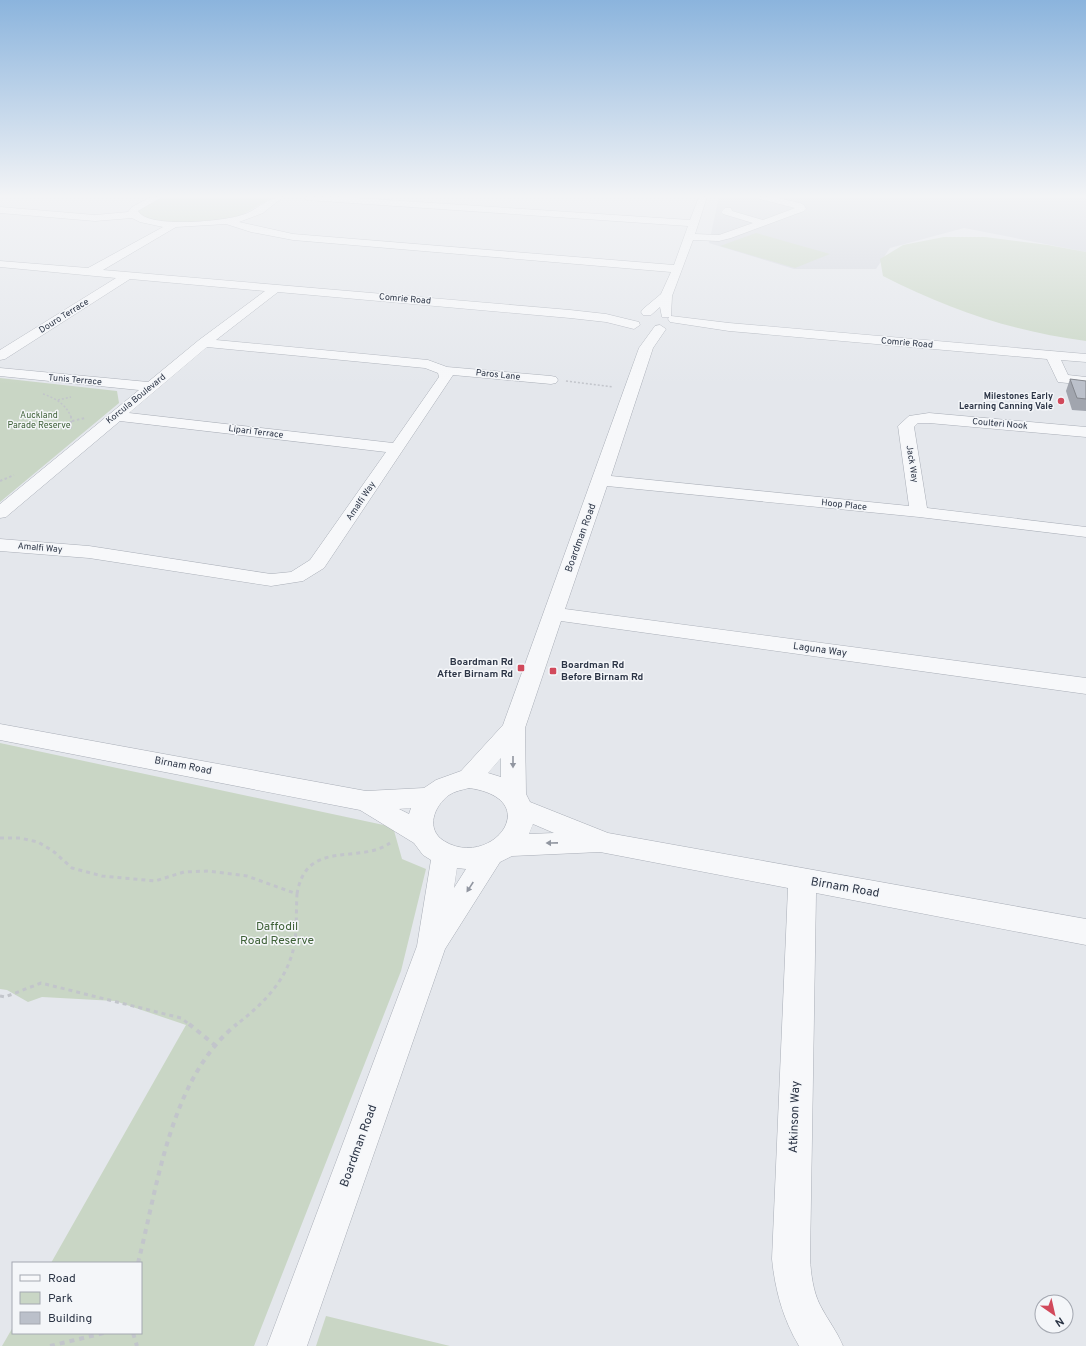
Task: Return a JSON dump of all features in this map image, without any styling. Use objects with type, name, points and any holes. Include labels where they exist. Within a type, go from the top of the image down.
[{"type":"street","points":[[90,272],[112,260]]},
{"type":"street","points":[[569,260],[678,269]]},
{"type":"street","points":[[636,322],[666,296],[681,260]]},
{"type":"street","name":"Comrie Road","points":[[0,264],[570,314],[636,322]]},
{"type":"street","name":"Douro Terrace","points":[[0,356],[127,276]]},
{"type":"street","name":"Korcula Boulevard","points":[[0,513],[204,343],[276,288]]},
{"type":"street","points":[[666,296],[668,322]]},
{"type":"street","points":[[647,312],[668,322]]},
{"type":"street","points":[[636,322],[668,322]]},
{"type":"street","points":[[636,322],[644,331],[646,348]]},
{"type":"street","name":"Comrie Road","points":[[668,322],[1086,358]]},
{"type":"street","name":"Boardman Road","points":[[469,779],[513,728],[646,348],[668,322]]},
{"type":"street","points":[[204,343],[428,364],[445,371]]},
{"type":"street","points":[[1052,355],[1063,379],[1086,381]]},
{"type":"street","name":"Paros Lane","points":[[445,371],[474,372],[551,380]]},
{"type":"street","name":"Amalfi Way","points":[[0,544],[88,552],[271,580],[296,577],[317,564],[446,377],[445,371]]},
{"type":"street","name":"Tunis Terrace","points":[[0,372],[151,387]]},
{"type":"street","name":"Lipari Terrace","points":[[116,416],[397,448]]},
{"type":"street","name":"Coulteri Nook","points":[[914,419],[929,418],[1086,432]]},
{"type":"street","name":"Jack Way","points":[[914,419],[906,426],[920,512]]},
{"type":"street","name":"Hoop Place","points":[[601,480],[920,512],[1086,532]]},
{"type":"street","name":"Laguna Way","points":[[554,614],[1086,686]]},
{"type":"street","name":"Boardman Road","points":[[432,946],[498,850],[516,834],[520,820],[516,802],[513,728]]},
{"type":"street","name":"Birnam Road","points":[[0,732],[366,801],[429,797]]},
{"type":"street","points":[[498,850],[468,858],[446,855],[432,846],[422,835],[420,822],[422,809],[429,797],[440,788],[454,782],[469,779],[494,783],[516,802]]},
{"type":"street","name":"Birnam Road","points":[[366,801],[422,835]]},
{"type":"street","name":"Birnam Road","points":[[516,802],[605,843],[1086,932]]},
{"type":"street","name":"Birnam Road","points":[[498,850],[605,843]]},
{"type":"street","name":"Boardman Road","points":[[287,1346],[432,946],[446,855]]},
{"type":"street","name":"Atkinson Way","points":[[802,880],[791,1259],[792,1278],[805,1320],[822,1346]]},
{"type":"path","points":[[551,380],[619,387]]},
{"type":"path","points":[[70,431],[72,421],[66,407],[58,399],[78,396]]},
{"type":"path","points":[[72,421],[88,417]]},
{"type":"path","points":[[0,482],[19,473]]},
{"type":"path","points":[[0,838],[20,838],[38,842],[53,851],[72,868],[102,876],[155,880],[184,872],[208,871],[247,876],[297,894]]},
{"type":"path","points":[[138,1262],[160,1164],[184,1100],[204,1062],[216,1046],[229,1031],[260,1006],[274,990],[286,970],[294,947],[297,894],[300,879],[306,871],[316,864],[338,854],[371,853],[380,850],[391,842]]},
{"type":"path","points":[[0,996],[5,998],[41,983],[181,1018],[216,1046]]},
{"type":"path","points":[[50,1346],[100,1334]]},
{"type":"path","points":[[133,1334],[137,1346]]},
{"type":"shaded area","points":[[764,260],[882,260],[876,269],[794,269]]},
{"type":"green space","points":[[767,260],[815,260],[795,268]]},
{"type":"green space","points":[[880,260],[1086,260],[1086,341],[1058,337],[982,318],[932,299],[883,276]]},
{"type":"green space","name":"Auckland Parade Reserve","points":[[0,378],[117,391],[119,403],[0,502]]},
{"type":"green space","name":"Daffodil Road Reserve","points":[[0,743],[393,827],[402,859],[426,869],[401,971],[254,1346],[2,1346],[12,1329],[12,1334],[142,1334],[142,1262],[52,1262],[186,1025],[115,1001],[42,997],[28,1002],[7,990],[0,989]]},
{"type":"green space","points":[[326,1316],[450,1346],[316,1346]]},
{"type":"building","points":[[1070,379],[1086,381],[1086,399],[1077,398]]},
{"type":"place","name":"Milestones Early Learning Canning Vale","points":[[1061,401]]},
{"type":"place","name":"Boardman Rd After Birnam Rd","points":[[521,668]]},
{"type":"place","name":"Boardman Rd Before Birnam Rd","points":[[553,671]]}]
